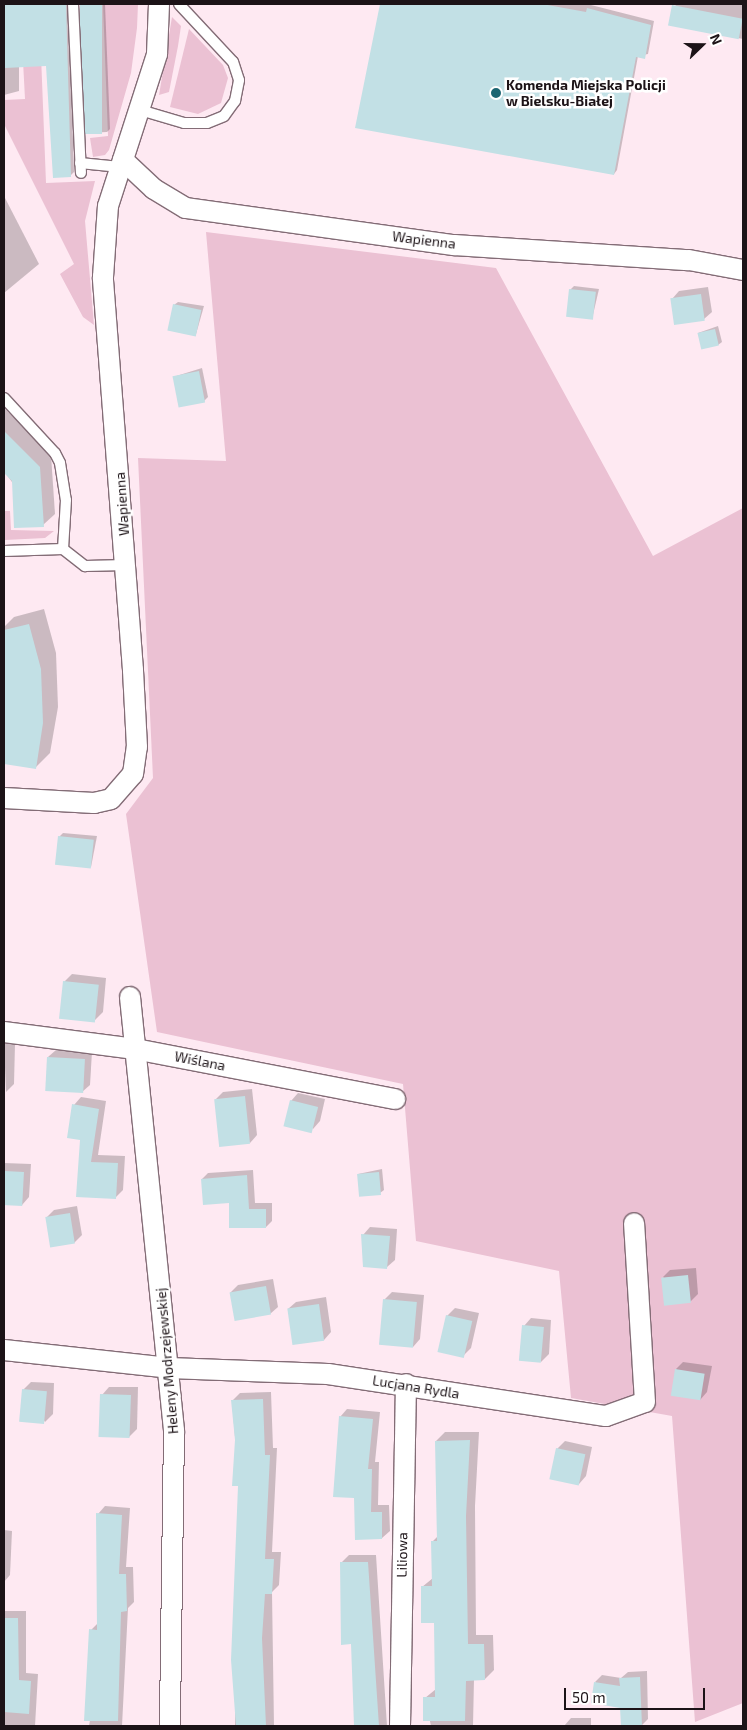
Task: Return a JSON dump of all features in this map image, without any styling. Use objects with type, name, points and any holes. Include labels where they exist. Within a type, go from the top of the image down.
[{"type":"street","name":"Wapienna","points":[[4,798],[94,803],[111,799],[124,789],[133,774],[137,747],[126,565],[103,276],[108,206],[157,54],[159,4]]},
{"type":"street","name":"Wapienna","points":[[122,164],[154,189],[186,208],[454,244],[680,259],[743,270]]},
{"type":"street","name":"Heleny Modrzejewskiej","points":[[130,997],[169,1368],[176,1505],[170,1726]]},
{"type":"street","name":"Wiślana","points":[[4,1032],[135,1049],[395,1099]]},
{"type":"street","name":"Lucjana Rydla","points":[[4,1350],[169,1368],[328,1374],[406,1384],[568,1413],[606,1416],[645,1402],[634,1223]]},
{"type":"street","name":"Liliowa","points":[[400,1726],[406,1384]]},
{"type":"lane","points":[[72,4],[81,173]]},
{"type":"lane","points":[[140,110],[184,124],[206,124],[224,116],[237,96],[239,80],[233,62],[179,4]]},
{"type":"lane","points":[[80,162],[122,164]]},
{"type":"lane","points":[[4,398],[55,452],[60,463],[66,500],[63,549]]},
{"type":"lane","points":[[4,551],[63,549],[85,566],[126,565]]},
{"type":"shaded area","points":[[20,4],[39,4],[46,183],[95,181],[85,221],[94,325],[83,317],[60,274],[74,264],[4,124],[4,100],[25,99]]},
{"type":"shaded area","points":[[103,4],[138,4],[137,28],[131,73],[109,150],[105,155],[93,157],[90,138],[108,136]]},
{"type":"shaded area","points":[[172,17],[181,26],[178,46],[169,92],[159,95]]},
{"type":"shaded area","points":[[189,29],[223,65],[228,78],[221,103],[198,114],[170,107]]},
{"type":"shaded area","points":[[206,232],[496,268],[653,556],[743,508],[743,1703],[695,1722],[672,1416],[571,1398],[559,1271],[416,1241],[403,1084],[157,1032],[126,814],[153,778],[138,458],[226,461]]},
{"type":"shaded area","points":[[4,511],[10,511],[11,530],[54,531],[45,538],[5,540]]},
{"type":"building","points":[[4,4],[66,4],[71,177],[53,178],[46,66],[5,68]]},
{"type":"building","points":[[80,4],[102,4],[102,134],[80,134]]},
{"type":"building","name":"Komenda Miejska Policji w Bielsku-Białej","points":[[380,4],[542,4],[586,12],[587,8],[651,25],[645,59],[636,57],[614,175],[355,128]]},
{"type":"building","points":[[672,5],[743,19],[739,39],[668,26]]},
{"type":"building","points":[[569,289],[596,292],[593,320],[566,317]]},
{"type":"building","points":[[701,294],[705,321],[674,325],[670,298]]},
{"type":"building","points":[[173,304],[201,310],[196,336],[167,330]]},
{"type":"building","points":[[715,329],[719,346],[701,350],[697,333]]},
{"type":"building","points":[[199,371],[205,402],[179,408],[172,376]]},
{"type":"building","points":[[4,431],[40,467],[44,527],[14,528],[12,481],[4,473]]},
{"type":"building","points":[[29,624],[41,669],[43,723],[36,769],[4,764],[4,630]]},
{"type":"building","points":[[58,836],[94,840],[91,869],[55,865]]},
{"type":"building","points":[[63,981],[99,985],[95,1023],[59,1019]]},
{"type":"building","points":[[47,1057],[85,1059],[83,1093],[45,1091]]},
{"type":"building","points":[[245,1096],[250,1144],[219,1147],[214,1099]]},
{"type":"building","points":[[290,1100],[318,1107],[312,1133],[283,1126]]},
{"type":"building","points":[[72,1104],[99,1109],[91,1162],[118,1163],[116,1199],[76,1197],[80,1140],[67,1138]]},
{"type":"building","points":[[4,1171],[24,1172],[22,1206],[4,1205]]},
{"type":"building","points":[[379,1172],[381,1195],[359,1197],[357,1174]]},
{"type":"building","points":[[247,1175],[249,1209],[266,1209],[266,1228],[229,1228],[229,1203],[203,1205],[201,1179]]},
{"type":"building","points":[[70,1213],[75,1244],[50,1248],[45,1217]]},
{"type":"building","points":[[361,1234],[390,1236],[387,1269],[363,1267]]},
{"type":"building","points":[[688,1275],[691,1303],[664,1306],[661,1278]]},
{"type":"building","points":[[266,1286],[271,1315],[235,1321],[230,1292]]},
{"type":"building","points":[[383,1299],[417,1302],[413,1348],[379,1345]]},
{"type":"building","points":[[319,1304],[324,1341],[292,1345],[287,1308]]},
{"type":"building","points":[[446,1315],[472,1321],[464,1358],[437,1352]]},
{"type":"building","points":[[522,1325],[544,1327],[541,1363],[519,1361]]},
{"type":"building","points":[[675,1369],[705,1374],[700,1400],[671,1396]]},
{"type":"building","points":[[22,1389],[47,1391],[44,1424],[19,1422]]},
{"type":"building","points":[[100,1394],[131,1395],[129,1438],[98,1437]]},
{"type":"building","points":[[263,1399],[265,1455],[270,1455],[265,1559],[274,1559],[272,1594],[265,1594],[262,1638],[266,1726],[236,1726],[231,1660],[238,1486],[232,1486],[235,1440],[231,1400]]},
{"type":"building","points":[[339,1416],[373,1419],[368,1469],[372,1469],[371,1512],[382,1512],[382,1539],[355,1540],[354,1498],[333,1497]]},
{"type":"building","points":[[470,1440],[466,1516],[468,1644],[484,1644],[485,1680],[466,1681],[465,1721],[423,1721],[423,1697],[435,1697],[434,1623],[421,1623],[421,1586],[432,1586],[431,1541],[437,1541],[435,1441]]},
{"type":"building","points":[[556,1448],[585,1454],[579,1486],[549,1479]]},
{"type":"building","points":[[96,1513],[122,1515],[119,1574],[126,1574],[127,1611],[121,1612],[118,1721],[84,1721],[89,1629],[97,1630]]},
{"type":"building","points":[[340,1562],[368,1562],[379,1726],[354,1726],[351,1644],[341,1645]]},
{"type":"building","points":[[4,1618],[18,1618],[19,1680],[31,1681],[29,1714],[4,1712]]},
{"type":"building","points":[[640,1677],[642,1726],[621,1726],[620,1708],[591,1703],[594,1682],[620,1686],[619,1678]]},
{"type":"place","name":"Komenda Miejska Policji w Bielsku-Białej","points":[[496,93]]}]
